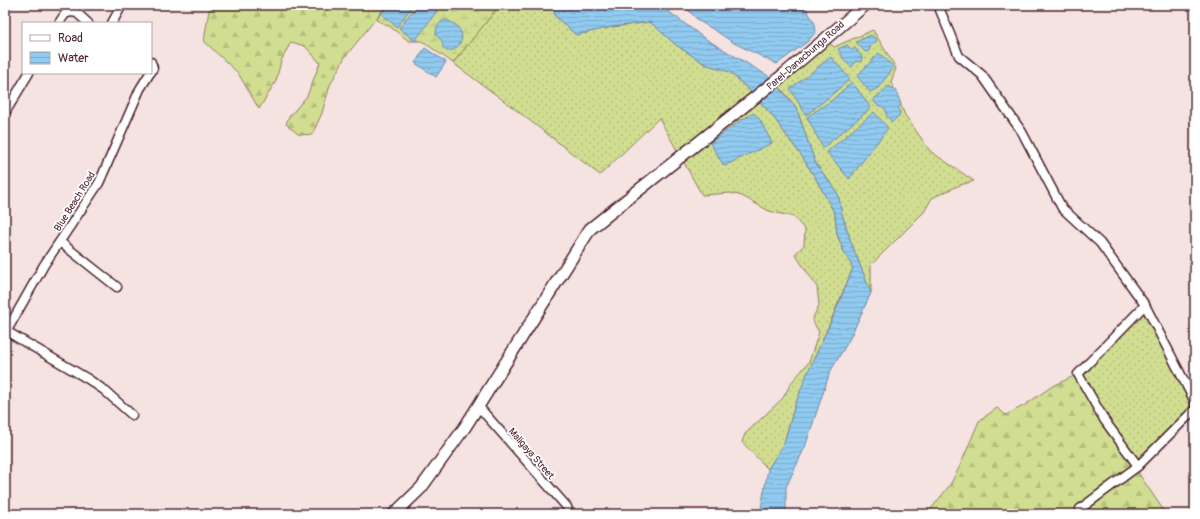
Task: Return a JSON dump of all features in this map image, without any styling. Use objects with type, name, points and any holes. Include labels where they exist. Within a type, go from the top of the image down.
[{"type":"main road","name":"Parel-Danacbunga Road","points":[[394,514],[421,488],[478,406],[590,229],[745,106],[865,5]]},
{"type":"street","points":[[113,22],[122,5]]},
{"type":"street","points":[[938,5],[959,56],[982,75],[1022,132],[1062,208],[1100,243],[1144,305],[1195,402]]},
{"type":"street","points":[[60,22],[68,12],[77,13],[87,22]]},
{"type":"street","points":[[5,114],[28,74]]},
{"type":"street","name":"Blue Beach Road","points":[[6,333],[44,265],[99,183],[148,74]]},
{"type":"street","points":[[60,242],[117,287]]},
{"type":"street","points":[[1138,466],[1105,421],[1078,374],[1144,305]]},
{"type":"street","points":[[6,333],[104,390],[132,415]]},
{"type":"street","name":"Maligaya Street","points":[[478,406],[567,507],[569,514]]},
{"type":"street","points":[[1080,510],[1138,466],[1195,409]]},
{"type":"green space","points":[[222,5],[387,5],[345,57],[330,85],[322,113],[312,135],[298,134],[286,124],[289,117],[307,96],[320,63],[305,46],[291,42],[281,61],[276,81],[259,109],[238,73],[204,41],[209,10]]},
{"type":"green space","points":[[387,5],[500,5],[453,63],[422,41],[409,41],[389,26],[376,20]]},
{"type":"green space","points":[[500,5],[552,5],[555,16],[576,35],[612,27],[651,22],[676,45],[705,64],[730,72],[771,114],[803,158],[816,179],[835,214],[837,234],[844,252],[853,268],[795,405],[784,443],[768,469],[742,442],[745,434],[783,398],[791,383],[809,362],[819,332],[812,320],[819,305],[817,287],[795,254],[804,245],[805,230],[794,217],[769,211],[742,196],[731,193],[702,195],[659,118],[600,175],[453,63]]},
{"type":"green space","points":[[873,30],[896,68],[891,82],[905,115],[930,151],[974,181],[960,185],[932,198],[924,212],[871,265],[871,293],[851,242],[842,214],[838,194],[815,162],[796,107],[775,81],[825,38],[834,47]]},
{"type":"green space","points":[[1145,305],[1195,409],[1138,466],[1078,374]]},
{"type":"green space","points":[[1078,374],[1138,466],[1139,474],[1166,514],[927,514],[950,485],[960,466],[979,421],[997,408],[1006,415],[1025,405],[1051,387]]},
{"type":"water","points":[[388,5],[413,5],[397,27],[381,14]]},
{"type":"water","points":[[417,5],[429,5],[437,11],[415,41],[399,28]]},
{"type":"water","points":[[552,5],[592,5],[594,7],[660,5],[704,38],[770,77],[796,107],[815,162],[838,194],[842,214],[851,242],[871,293],[849,340],[830,372],[805,447],[786,487],[786,514],[760,514],[768,469],[784,443],[795,405],[806,376],[834,315],[853,268],[844,252],[837,234],[835,214],[803,158],[771,114],[730,72],[705,64],[676,45],[650,22],[612,27],[576,35],[555,16]]},
{"type":"water","points":[[683,5],[804,5],[815,24],[816,32],[807,42],[777,64],[734,43],[699,21]]},
{"type":"water","points":[[446,20],[460,30],[462,36],[458,46],[449,51],[444,49],[442,41],[436,35],[438,25]]},
{"type":"water","points":[[871,35],[877,40],[871,45],[869,51],[865,52],[856,42]]},
{"type":"water","points":[[847,45],[852,50],[855,48],[862,57],[861,62],[856,61],[852,67],[842,57],[838,49]]},
{"type":"water","points":[[425,48],[446,62],[436,77],[415,63]]},
{"type":"water","points":[[879,53],[894,67],[878,88],[870,92],[857,76]]},
{"type":"water","points":[[831,57],[850,79],[806,115],[790,89]]},
{"type":"water","points":[[852,82],[871,108],[823,148],[807,117],[832,100]]},
{"type":"water","points":[[889,86],[896,91],[901,104],[898,109],[900,112],[899,116],[892,122],[886,115],[884,108],[877,105],[873,100]]},
{"type":"water","points":[[874,112],[888,128],[849,179],[827,152]]},
{"type":"water","points":[[754,113],[760,120],[772,143],[724,166],[710,143],[741,120]]}]
